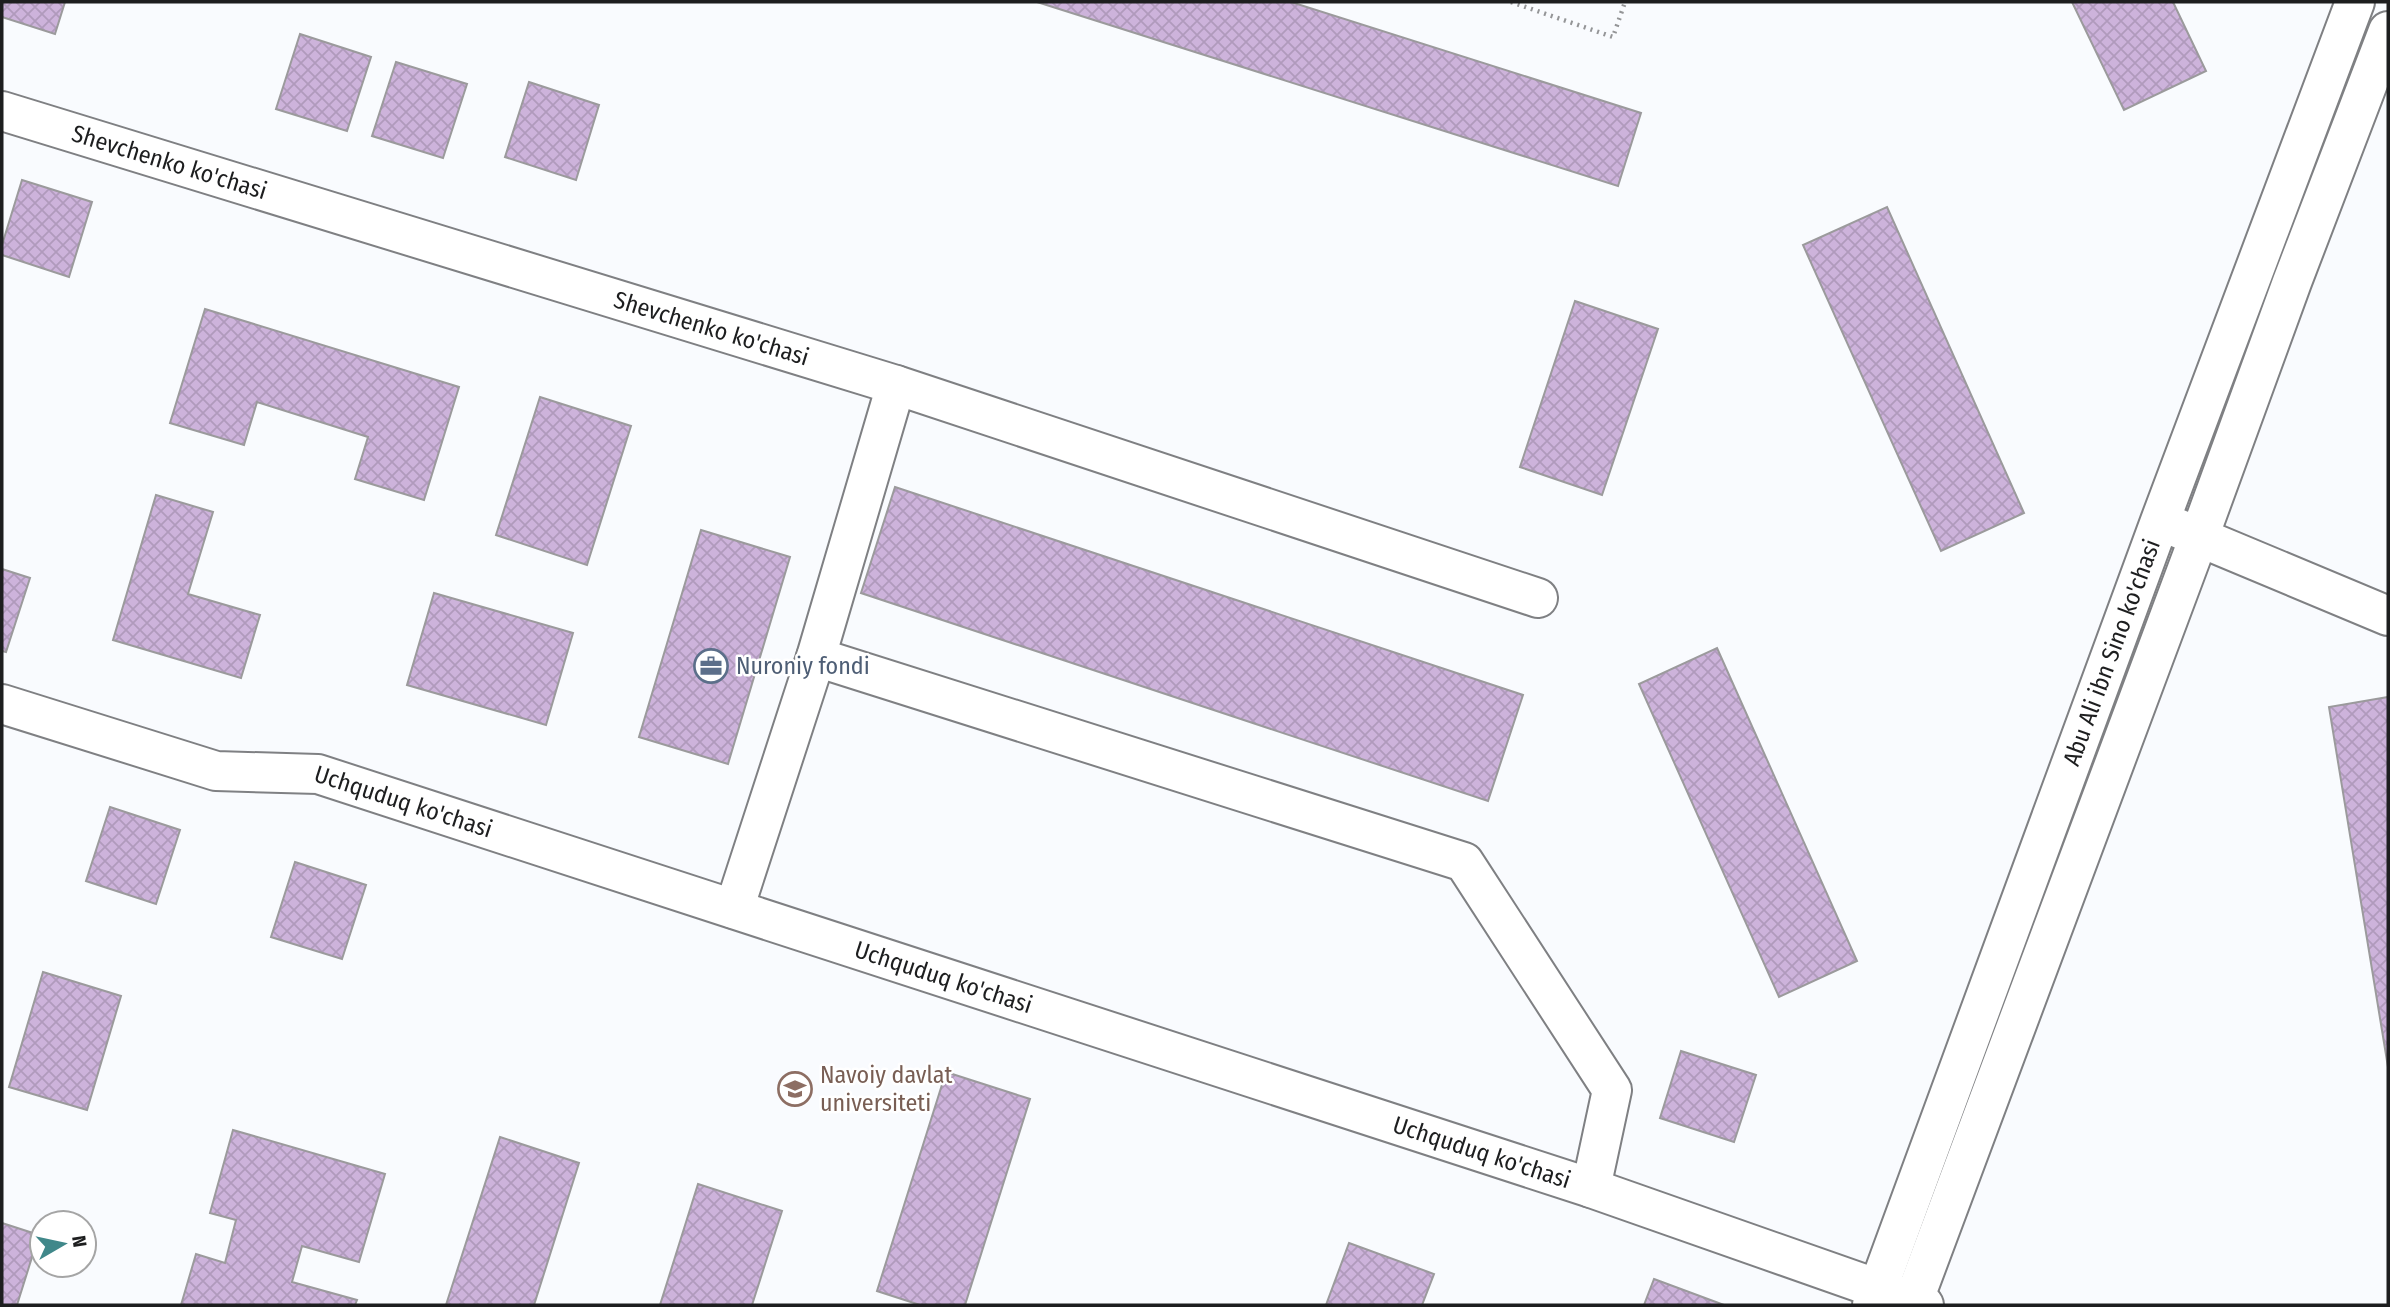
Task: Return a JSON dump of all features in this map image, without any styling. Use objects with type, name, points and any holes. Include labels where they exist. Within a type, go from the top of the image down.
[{"type":"street","name":"Abu Ali ibn Sino ko'chasi","points":[[1875,1297],[2160,521],[2355,2]]},
{"type":"street","name":"Abu Ali ibn Sino ko'chasi","points":[[1917,1304],[2292,282],[2388,31]]},
{"type":"street","name":"Shevchenko ko'chasi","points":[[2,111],[896,385],[1538,598]]},
{"type":"street","points":[[734,909],[816,657],[896,385]]},
{"type":"street","points":[[2160,521],[2388,616]]},
{"type":"street","points":[[816,657],[1464,862],[1612,1090],[1591,1188]]},
{"type":"street","name":"Uchquduq ko'chasi","points":[[2,704],[216,771],[318,774],[1591,1188],[1875,1297],[1917,1304]]},
{"type":"path","points":[[1511,2],[1613,37],[1625,2]]},
{"type":"building","points":[[2,2],[65,2],[55,34],[2,17]]},
{"type":"building","points":[[1037,2],[1291,2],[1641,113],[1618,186]]},
{"type":"building","points":[[2072,2],[2173,2],[2206,71],[2124,110]]},
{"type":"building","points":[[300,34],[371,57],[347,131],[276,109]]},
{"type":"building","points":[[396,62],[467,84],[443,158],[372,136]]},
{"type":"building","points":[[529,82],[599,105],[576,180],[505,157]]},
{"type":"building","points":[[22,180],[92,202],[69,277],[2,255],[2,245]]},
{"type":"building","points":[[1887,207],[2024,513],[1941,551],[1803,245]]},
{"type":"building","points":[[1575,301],[1658,329],[1602,495],[1520,467]]},
{"type":"building","points":[[205,309],[459,387],[424,500],[355,479],[368,437],[257,402],[244,445],[170,423]]},
{"type":"building","points":[[540,397],[631,426],[587,565],[496,535]]},
{"type":"building","points":[[895,487],[1523,695],[1488,801],[861,593]]},
{"type":"building","points":[[156,495],[213,512],[188,594],[260,615],[241,678],[113,640]]},
{"type":"building","points":[[701,530],[790,557],[728,764],[639,737]]},
{"type":"building","points":[[2,569],[30,578],[6,652],[2,651]]},
{"type":"building","points":[[434,593],[573,633],[546,725],[407,685]]},
{"type":"building","points":[[1717,648],[1857,961],[1779,997],[1639,684]]},
{"type":"building","points":[[2388,697],[2388,1067],[2329,707]]},
{"type":"building","points":[[110,807],[180,830],[156,904],[86,881]]},
{"type":"building","points":[[295,862],[366,885],[342,959],[271,937]]},
{"type":"building","points":[[43,972],[121,996],[87,1110],[9,1087]]},
{"type":"building","points":[[1681,1051],[1756,1075],[1734,1142],[1660,1118]]},
{"type":"building","points":[[946,1072],[1030,1099],[965,1305],[920,1305],[877,1291]]},
{"type":"building","points":[[233,1130],[385,1174],[359,1262],[302,1246],[292,1282],[357,1300],[355,1305],[181,1305],[196,1254],[225,1263],[236,1220],[210,1213]]},
{"type":"building","points":[[500,1137],[579,1163],[534,1305],[446,1305]]},
{"type":"building","points":[[698,1184],[782,1211],[752,1305],[660,1305]]},
{"type":"building","points":[[2,1223],[28,1231],[28,1270],[17,1305],[2,1305]]},
{"type":"building","points":[[1349,1243],[1434,1274],[1422,1305],[1326,1305]]},
{"type":"building","points":[[1654,1279],[1724,1305],[1644,1305]]},
{"type":"place","name":"Nuroniy fondi","points":[[711,666]]},
{"type":"place","name":"Navoiy davlat universiteti","points":[[795,1089]]}]
